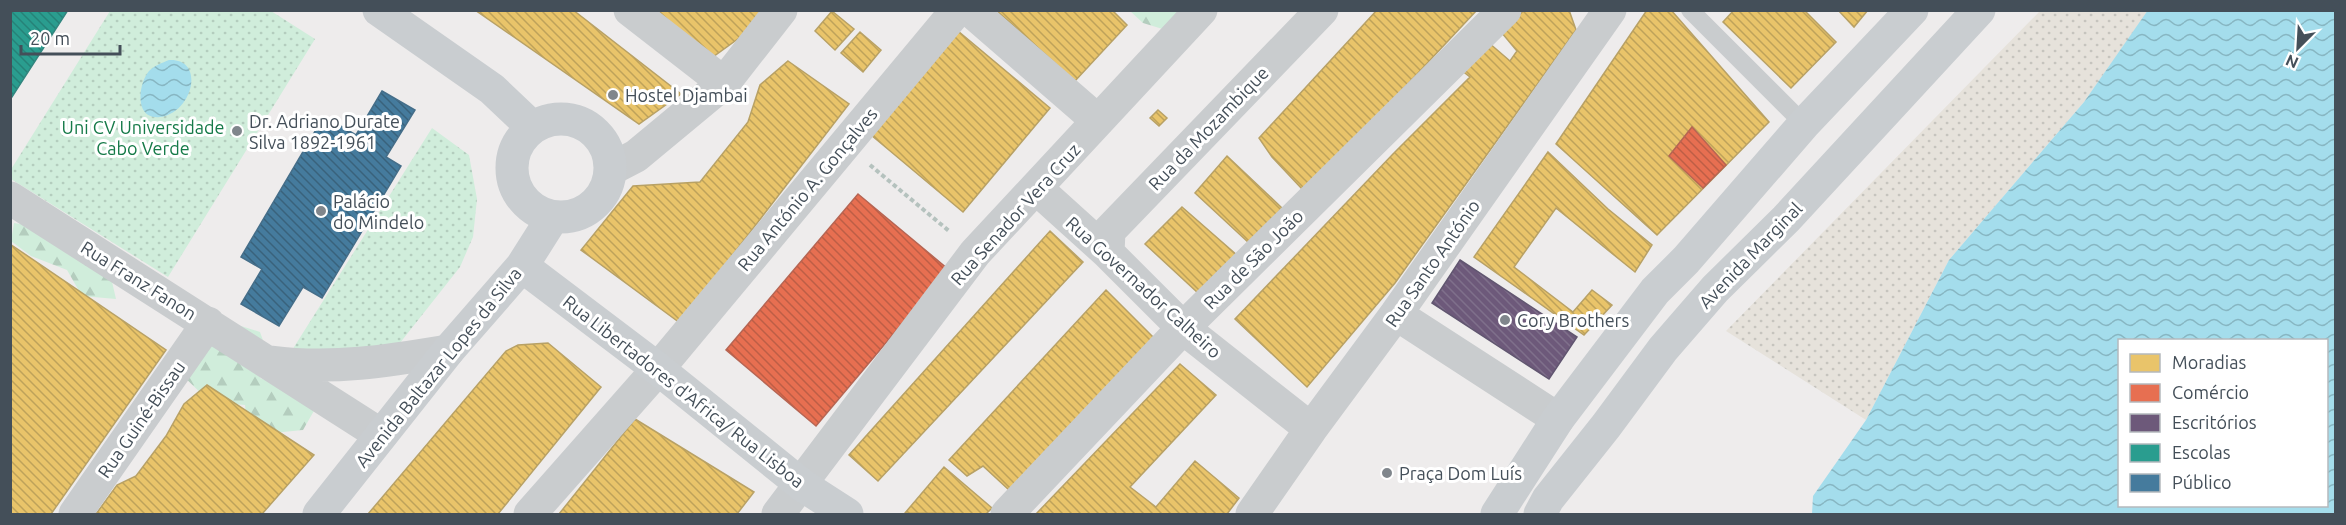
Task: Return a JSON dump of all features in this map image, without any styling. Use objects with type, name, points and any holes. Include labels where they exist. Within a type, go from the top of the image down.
[{"type":"main road","points":[[378,10],[492,89],[532,127]]},
{"type":"main road","points":[[1497,514],[1558,419],[1655,291],[1686,260],[1804,124],[1912,10]]},
{"type":"main road","name":"Avenida Marginal","points":[[1540,514],[1548,499],[1670,340],[1715,289],[1786,219],[1979,10]]},
{"type":"main road","points":[[562,118],[584,125],[602,140],[609,154],[611,169],[608,186],[599,201],[586,211],[570,217],[553,217],[537,212],[524,201],[515,187],[511,170],[513,154],[520,139],[532,127],[546,120],[562,118]]},
{"type":"main road","name":"Avenida Baltazar Lopes da Silva","points":[[319,514],[448,351],[522,266],[553,217]]},
{"type":"main road","name":"Rua Libertadores d'Africa/ Rua Lisboa","points":[[522,266],[658,369],[802,485],[848,514]]},
{"type":"street","points":[[630,10],[724,82]]},
{"type":"street","points":[[611,169],[636,156],[724,82],[781,10]]},
{"type":"street","name":"Rua António A. Gonçalves","points":[[530,514],[658,369],[957,10]]},
{"type":"street","points":[[970,10],[1098,121]]},
{"type":"street","name":"Rua Senador Vera Cruz","points":[[777,514],[802,485],[975,253],[1201,10]]},
{"type":"street","name":"Rua de São João","points":[[1007,514],[1184,328],[1505,10]]},
{"type":"street","name":"Rua Santo António","points":[[1252,514],[1610,10]]},
{"type":"street","name":"Rua da Mozambique","points":[[1108,253],[1109,231],[1307,15]]},
{"type":"street","name":"Rua Governador Calheiro","points":[[1036,188],[1108,253],[1184,328],[1311,429]]},
{"type":"street","name":"Rua Franz Fanon","points":[[10,198],[381,435]]},
{"type":"street","points":[[1396,314],[1558,419]]},
{"type":"street","name":"Rua Guiné-Bissau","points":[[75,514],[208,323]]},
{"type":"street","name":"Rua Franz Fanon","points":[[267,362],[301,366],[372,364],[448,351]]},
{"type":"lane","points":[[1690,10],[1804,124]]},
{"type":"path","points":[[844,144],[975,253]]},
{"type":"green space","name":"Uni CV Universidade Cabo Verde","points":[[110,11],[271,11],[315,39],[168,277],[11,179],[10,171]]},
{"type":"green space","points":[[1130,11],[1189,11],[1169,31],[1143,23]]},
{"type":"green space","points":[[432,128],[469,155],[477,199],[473,237],[460,267],[396,348],[289,355]]},
{"type":"green space","points":[[14,223],[64,231],[107,260],[116,299],[82,296],[67,270],[31,256],[11,241]]},
{"type":"green space","points":[[222,320],[260,332],[269,357],[260,378],[291,390],[315,409],[303,430],[263,434],[247,426],[245,405],[210,402],[178,371]]},
{"type":"sand","points":[[2040,11],[2148,11],[2084,102],[1949,260],[1866,420],[1726,331]]},
{"type":"water","points":[[2148,10],[2335,11],[2335,514],[1812,514],[1813,496],[1866,420],[1949,260],[2084,102]]},
{"type":"water","points":[[169,60],[181,62],[188,68],[191,86],[181,106],[160,117],[152,116],[142,107],[142,84],[149,71]]},
{"type":"building: Moradias","points":[[475,10],[573,10],[681,94],[639,124]]},
{"type":"building: Moradias","points":[[648,10],[764,10],[742,36],[710,59]]},
{"type":"building: Moradias","points":[[996,10],[1112,10],[1127,25],[1075,81]]},
{"type":"building: Moradias","points":[[1377,10],[1477,10],[1374,120],[1302,189],[1272,157],[1259,138]]},
{"type":"building: Moradias","points":[[1524,10],[1569,10],[1576,30],[1395,283],[1307,387],[1235,319],[1470,77],[1461,70],[1489,43],[1510,61],[1517,51],[1502,33]]},
{"type":"building: Moradias","points":[[1647,10],[1671,10],[1769,122],[1657,235],[1556,144]]},
{"type":"building: Moradias","points":[[1734,10],[1804,10],[1836,42],[1791,88],[1723,22]]},
{"type":"building: Moradias","points":[[1838,10],[1868,10],[1854,27]]},
{"type":"building: Moradias","points":[[832,11],[854,29],[835,50],[815,31]]},
{"type":"building: Moradias","points":[[958,31],[1050,108],[963,212],[871,135]]},
{"type":"building: Moradias","points":[[860,32],[881,50],[863,72],[841,53]]},
{"type":"building: Moradias","points":[[788,61],[849,104],[680,323],[581,250],[633,186],[700,182],[748,122],[760,85]]},
{"type":"building: Moradias","points":[[1158,110],[1167,118],[1159,126],[1150,118]]},
{"type":"building: Moradias","points":[[1548,152],[1608,209],[1652,245],[1635,272],[1556,208],[1514,267],[1573,312],[1592,290],[1612,305],[1584,335],[1474,257]]},
{"type":"building: Moradias","points":[[1227,156],[1282,208],[1250,244],[1195,193]]},
{"type":"building: Moradias","points":[[1182,207],[1238,256],[1198,293],[1145,244]]},
{"type":"building: Moradias","points":[[1050,231],[1083,262],[878,481],[849,455]]},
{"type":"building: Moradias","points":[[10,244],[166,350],[51,514],[10,514]]},
{"type":"building: Moradias","points":[[1106,290],[1159,343],[1009,490],[983,466],[967,476],[949,460]]},
{"type":"building: Moradias","points":[[548,343],[601,387],[498,514],[368,514],[506,351],[518,345]]},
{"type":"building: Moradias","points":[[1180,364],[1216,395],[1130,487],[1156,507],[1195,461],[1239,498],[1227,514],[1036,514]]},
{"type":"building: Moradias","points":[[207,385],[314,455],[262,514],[96,514],[117,485],[136,476],[166,436],[184,404]]},
{"type":"building: Moradias","points":[[635,419],[754,492],[737,514],[559,514]]},
{"type":"building: Moradias","points":[[944,467],[992,508],[986,514],[905,513]]},
{"type":"building: Comércio","points":[[1692,127],[1726,165],[1703,188],[1669,156]]},
{"type":"building: Comércio","points":[[858,194],[948,269],[816,426],[726,350]]},
{"type":"building: Escritórios","name":"Cory Brothers","points":[[1460,260],[1577,337],[1549,379],[1432,303]]},
{"type":"building: Escolas","points":[[10,10],[68,10],[10,100]]},
{"type":"building: Público","name":"Palácio do Mindelo","points":[[382,91],[415,110],[386,157],[401,166],[322,298],[303,287],[279,326],[241,304],[262,269],[241,257],[324,116],[356,135]]},
{"type":"place","name":"Hostel Djambai","points":[[613,95]]},
{"type":"place","name":"Dr. Adriano Durate Silva 1892-1961","points":[[237,131]]},
{"type":"place","name":"Palácio do Mindelo","points":[[321,211]]},
{"type":"place","name":"Cory Brothers","points":[[1505,320]]},
{"type":"place","name":"Praça Dom Luís","points":[[1387,473]]}]
